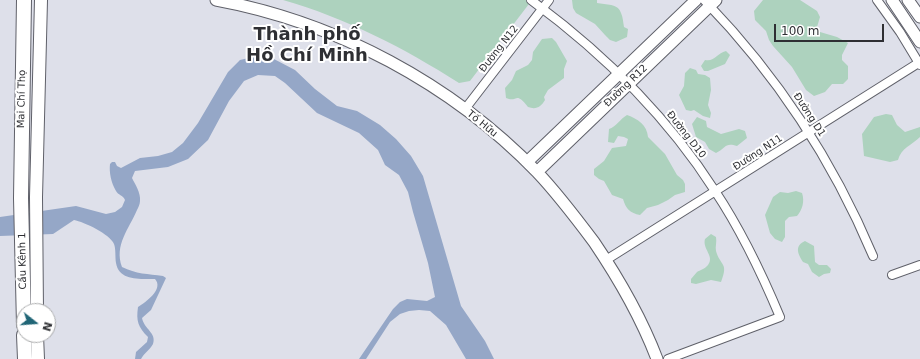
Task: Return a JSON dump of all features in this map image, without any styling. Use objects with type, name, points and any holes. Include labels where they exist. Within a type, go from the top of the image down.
[{"type":"highway","name":"Mai Chí Thọ","points":[[21,198],[24,0]]},
{"type":"highway","name":"Cầu Kênh 1","points":[[21,198],[24,303]]},
{"type":"highway","points":[[24,343],[25,359]]},
{"type":"main road","name":"Mai Chí Thọ","points":[[36,197],[41,0]]},
{"type":"main road","name":"Tố Hữu","points":[[216,0],[283,17],[336,35],[373,52],[408,71],[465,109],[527,162],[579,222],[606,260],[637,312],[657,359]]},
{"type":"main road","name":"Đường R12","points":[[527,162],[696,0]]},
{"type":"main road","points":[[892,0],[920,42]]},
{"type":"main road","points":[[908,0],[920,17]]},
{"type":"main road","name":"Đường R12","points":[[537,172],[629,84],[710,2]]},
{"type":"main road","name":"Cầu Kênh 1","points":[[36,197],[37,303]]},
{"type":"main road","points":[[37,343],[38,359]]},
{"type":"street","name":"Đường D10","points":[[531,0],[580,39],[619,74],[679,140],[716,191],[749,250],[780,317],[668,359]]},
{"type":"street","name":"Đường N12","points":[[465,109],[549,0]]},
{"type":"street","points":[[877,0],[920,63]]},
{"type":"street","name":"Đường D1","points":[[710,2],[763,67],[808,132],[848,202],[873,256]]},
{"type":"street","name":"Đường N11","points":[[606,260],[920,63]]},
{"type":"street","points":[[892,275],[920,265]]},
{"type":"green space","points":[[283,0],[532,0],[470,81],[459,83],[396,46],[374,35],[306,7]]},
{"type":"green space","points":[[572,0],[597,0],[597,3],[611,5],[617,8],[622,15],[624,27],[628,29],[627,37],[616,42],[610,40],[595,24],[576,13],[573,8]]},
{"type":"green space","points":[[763,0],[800,0],[817,11],[820,17],[817,27],[820,32],[837,37],[848,43],[842,55],[842,60],[848,66],[848,79],[843,84],[832,84],[825,92],[814,96],[806,90],[792,67],[773,46],[766,31],[755,20],[754,11]]},
{"type":"green space","points":[[552,38],[567,61],[564,69],[564,78],[548,90],[544,97],[545,100],[538,107],[528,107],[521,99],[518,98],[506,98],[505,88],[512,80],[516,71],[528,65],[532,60],[533,52],[542,39]]},
{"type":"green space","points":[[726,51],[730,55],[725,64],[708,71],[704,71],[701,66],[705,60],[714,59]]},
{"type":"green space","points":[[690,68],[696,70],[698,74],[705,75],[710,78],[711,90],[708,105],[711,113],[710,118],[703,116],[694,110],[686,110],[679,95],[684,86],[685,73]]},
{"type":"green space","points":[[886,114],[892,115],[897,125],[905,132],[920,127],[920,137],[902,152],[898,160],[890,162],[864,156],[862,134],[874,117]]},
{"type":"green space","points":[[627,115],[635,118],[644,126],[648,137],[665,154],[677,175],[685,184],[685,192],[675,195],[658,205],[647,208],[640,215],[629,210],[623,199],[612,195],[604,181],[594,175],[594,169],[604,161],[612,148],[626,146],[628,139],[624,137],[618,136],[614,143],[608,142],[609,129],[614,127]]},
{"type":"green space","points":[[697,117],[706,121],[707,127],[721,134],[739,129],[745,131],[747,138],[737,146],[728,145],[716,153],[709,149],[705,142],[696,137],[692,124]]},
{"type":"green space","points":[[796,191],[802,193],[802,206],[797,216],[789,217],[785,221],[785,237],[782,242],[775,239],[770,233],[765,215],[773,197],[780,192],[788,193]]},
{"type":"green space","points":[[711,234],[716,237],[716,251],[724,267],[721,282],[711,280],[696,284],[691,283],[691,279],[696,273],[705,268],[710,262],[705,246],[705,239]]},
{"type":"green space","points":[[805,241],[814,246],[815,262],[819,265],[827,265],[831,269],[830,273],[819,277],[812,272],[808,264],[803,262],[798,248],[799,245]]},
{"type":"water","points":[[257,56],[272,58],[295,70],[315,89],[337,106],[357,111],[380,125],[396,139],[411,156],[423,176],[461,306],[485,341],[494,359],[466,359],[446,325],[430,311],[419,310],[400,314],[390,322],[366,359],[359,359],[393,309],[400,302],[407,299],[427,301],[435,297],[428,263],[408,192],[399,175],[385,165],[378,150],[359,133],[317,113],[285,83],[275,76],[258,75],[244,81],[229,101],[208,140],[188,159],[168,167],[135,171],[132,178],[139,192],[140,202],[121,244],[120,259],[122,267],[137,272],[163,276],[166,278],[151,310],[142,318],[154,340],[152,346],[141,359],[135,359],[136,352],[147,342],[148,337],[138,324],[138,307],[153,295],[156,291],[157,283],[155,279],[131,278],[121,273],[116,263],[115,248],[112,240],[90,226],[74,220],[53,234],[0,236],[0,217],[76,206],[106,214],[115,212],[122,207],[125,200],[117,192],[113,185],[110,174],[110,164],[115,162],[117,166],[121,168],[140,158],[158,156],[172,152],[183,143],[198,123],[228,72],[240,60]]},
{"type":"district","name":"Thành phố Hồ Chí Minh","points":[[307,45]]}]
